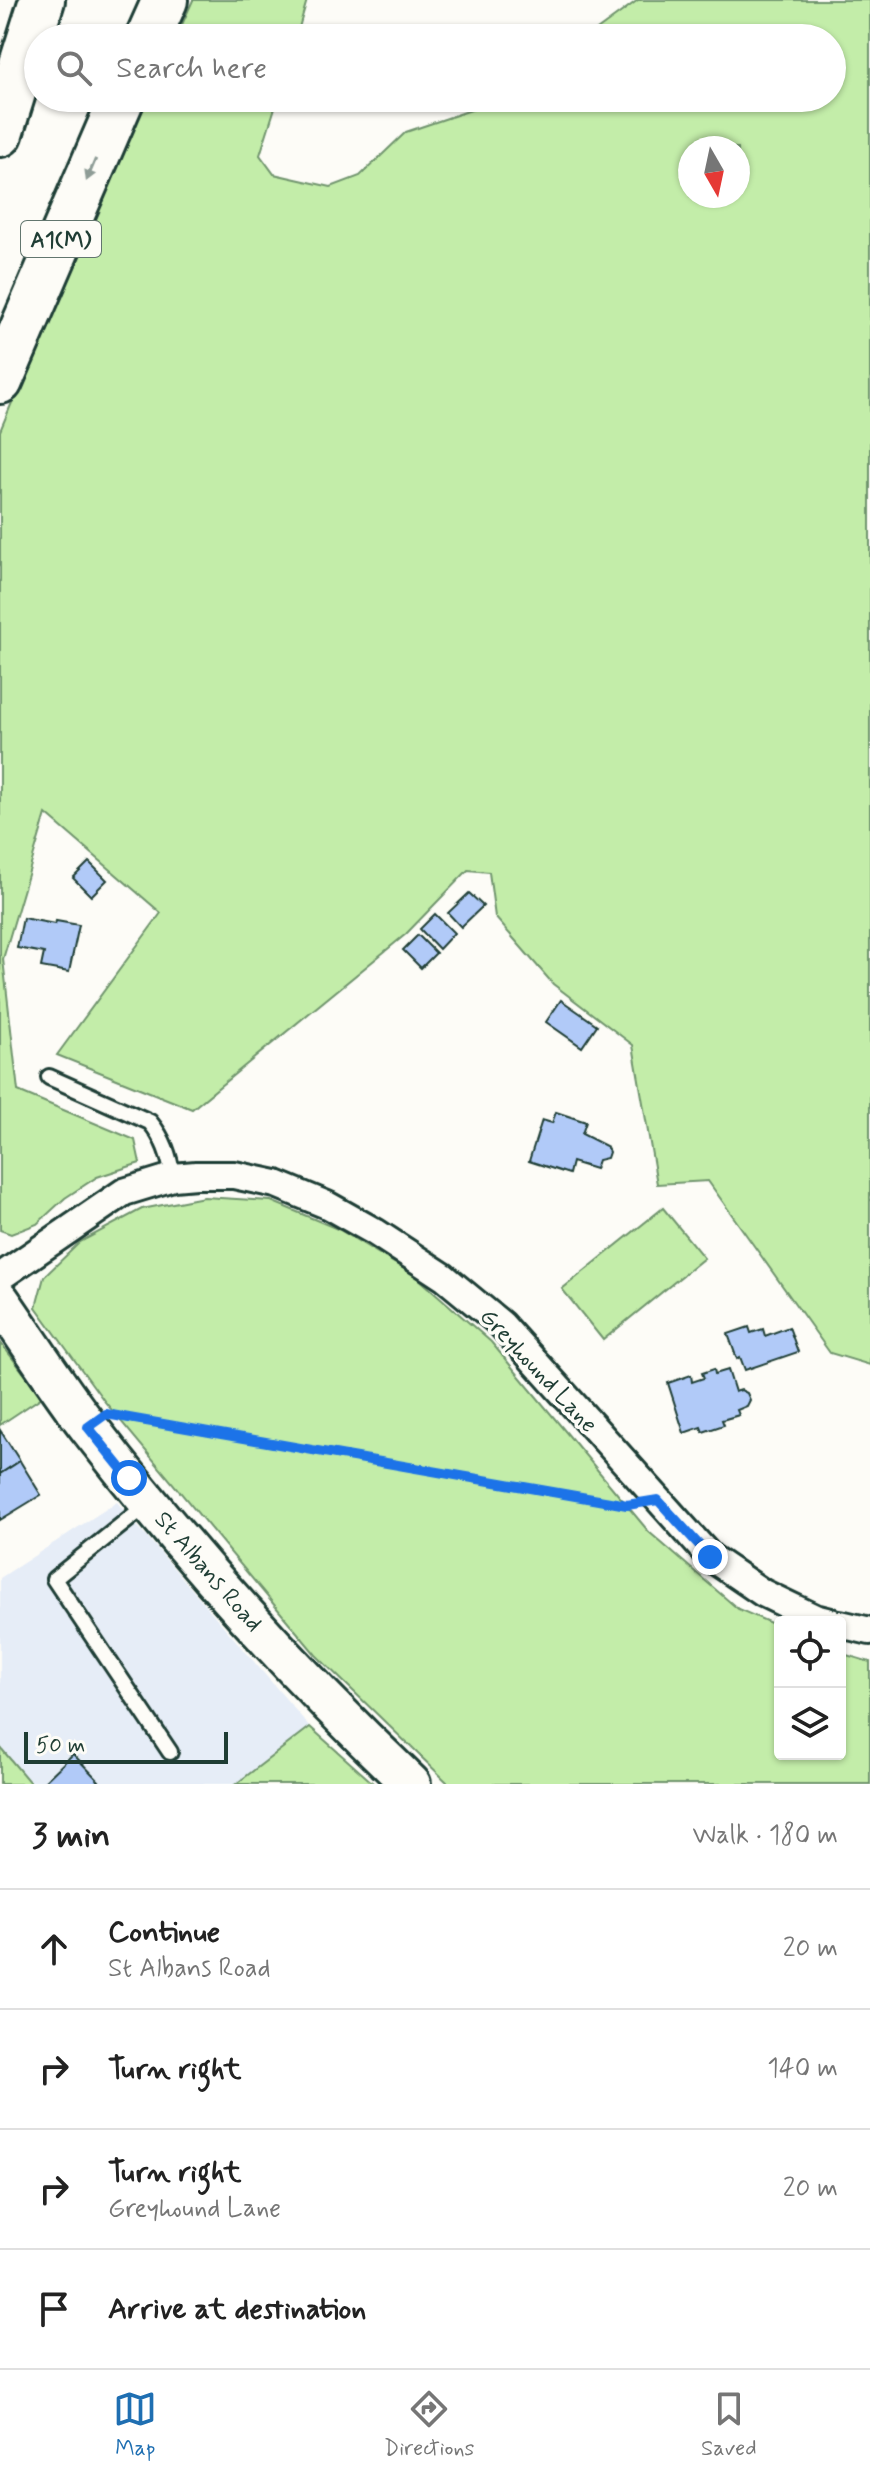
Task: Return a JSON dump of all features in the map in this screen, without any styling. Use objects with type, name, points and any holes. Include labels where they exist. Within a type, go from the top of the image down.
[{"type":"highway","points":[[34,24],[42,0]]},
{"type":"highway","points":[[154,24],[165,0]]},
{"type":"highway","points":[[0,134],[24,57]]},
{"type":"highway","name":"A1(M)","points":[[0,381],[116,112]]},
{"type":"street","name":"Greyhound Lane","points":[[0,1277],[124,1192],[173,1177],[234,1175],[276,1184],[327,1205],[433,1269],[501,1324],[710,1557],[763,1593],[811,1616]]},
{"type":"street","name":"St Albans Road","points":[[0,1300],[88,1427],[224,1592],[345,1721],[411,1784]]},
{"type":"street","points":[[846,1625],[870,1631]]},
{"type":"lane","points":[[49,1077],[150,1122],[169,1154],[173,1177]]},
{"type":"lane","points":[[149,1503],[54,1579],[170,1752]]},
{"type":"path","points":[[88,1427],[106,1414],[627,1505],[658,1500]]},
{"type":"shaded area","points":[[117,1502],[310,1727],[236,1784],[31,1784],[0,1747],[0,1578]]},
{"type":"green space","points":[[193,0],[307,0],[300,24],[182,24]]},
{"type":"green space","points":[[638,0],[870,0],[870,1365],[830,1353],[708,1181],[657,1184],[633,1045],[553,984],[495,917],[489,872],[468,870],[406,934],[192,1109],[57,1055],[161,913],[46,814],[3,959],[18,1091],[135,1140],[140,1163],[97,1177],[65,1198],[37,1224],[11,1234],[0,1230],[0,431],[62,284],[142,112],[274,112],[260,155],[274,174],[331,187],[360,176],[406,132],[465,112],[846,112],[846,24],[605,24]]},
{"type":"green space","points":[[204,1197],[271,1201],[340,1230],[417,1277],[491,1342],[649,1532],[738,1609],[774,1624],[774,1760],[846,1760],[846,1655],[870,1662],[870,1784],[449,1784],[316,1655],[105,1402],[36,1307],[44,1277],[80,1242],[142,1209]]},
{"type":"green space","points":[[663,1208],[704,1258],[603,1340],[562,1289]]},
{"type":"green space","points":[[0,1342],[42,1397],[0,1425]]},
{"type":"green space","points":[[310,1727],[374,1784],[236,1784]]},
{"type":"green space","points":[[0,1747],[31,1784],[0,1784]]},
{"type":"building","points":[[89,862],[107,880],[91,896],[73,878]]},
{"type":"building","points":[[469,893],[483,906],[461,927],[448,913]]},
{"type":"building","points":[[435,914],[454,933],[439,949],[420,929]]},
{"type":"building","points":[[23,918],[79,925],[69,972],[41,967],[44,953],[17,948]]},
{"type":"building","points":[[418,935],[436,953],[421,968],[403,950]]},
{"type":"building","points":[[561,1000],[597,1025],[582,1047],[546,1022]]},
{"type":"building","points":[[556,1112],[586,1122],[582,1134],[606,1146],[609,1152],[607,1158],[598,1160],[595,1169],[572,1162],[569,1174],[529,1161],[542,1120],[552,1123]]},
{"type":"building","points":[[749,1327],[751,1333],[763,1329],[765,1336],[789,1327],[798,1352],[745,1370],[740,1357],[737,1359],[728,1334]]},
{"type":"building","points":[[714,1369],[715,1374],[728,1370],[735,1392],[741,1390],[747,1393],[750,1400],[747,1406],[737,1410],[739,1415],[722,1420],[724,1425],[703,1432],[701,1427],[684,1433],[668,1383],[691,1375],[692,1382],[704,1378],[702,1373]]},
{"type":"building","points":[[0,1430],[20,1461],[0,1474]]},
{"type":"building","points":[[20,1461],[41,1495],[0,1520],[0,1474]]},
{"type":"building","points":[[73,1754],[99,1781],[95,1784],[42,1784]]},
{"type":"route","points":[[129,1478],[88,1427],[106,1414],[627,1505],[658,1500],[710,1557]]}]
